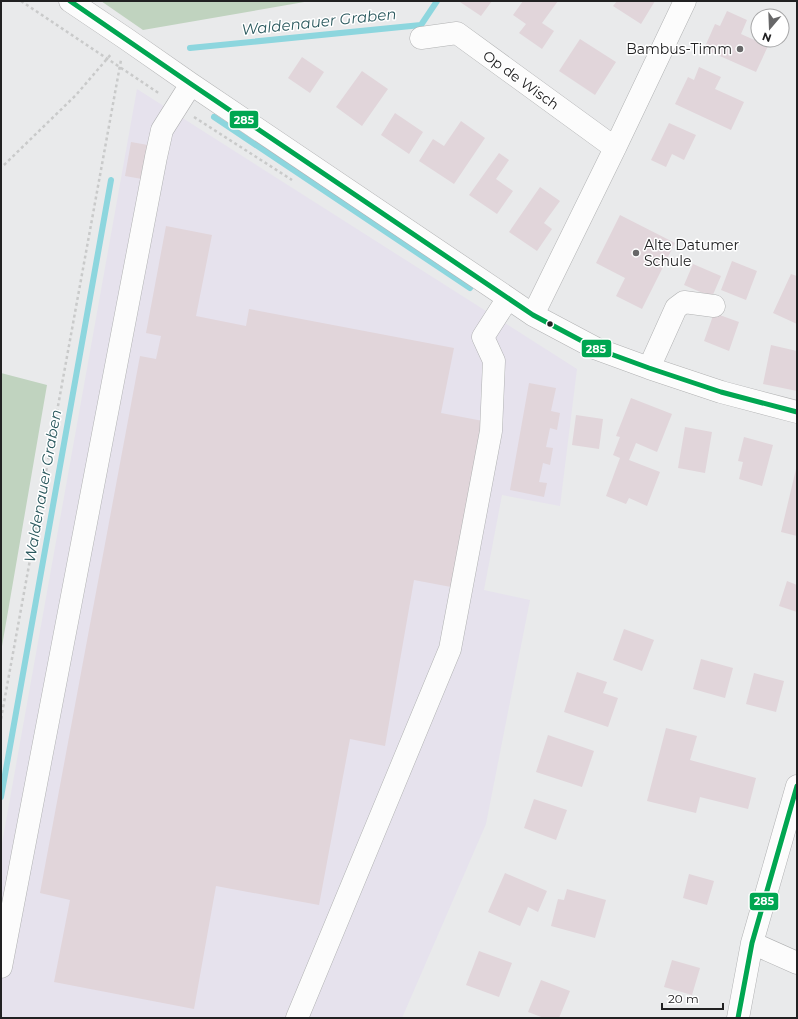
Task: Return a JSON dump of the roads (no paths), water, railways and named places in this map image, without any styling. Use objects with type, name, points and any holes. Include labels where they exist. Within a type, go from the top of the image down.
[{"type":"street","points":[[70,1],[533,315],[597,349],[721,392],[797,412]]},
{"type":"street","points":[[533,315],[616,148],[685,1]]},
{"type":"street","name":"Op de Wisch","points":[[421,38],[457,33],[616,148]]},
{"type":"street","points":[[1,967],[156,157],[162,130],[191,84]]},
{"type":"street","points":[[297,1018],[450,649],[491,432],[494,361],[483,337],[508,298]]},
{"type":"street","points":[[650,368],[676,308],[684,302],[714,306]]},
{"type":"street","points":[[738,1018],[752,943],[797,786]]},
{"type":"street","points":[[752,943],[797,963]]},
{"type":"waterway","name":"Waldenauer Graben","points":[[190,48],[421,25],[437,1]]},
{"type":"waterway","points":[[214,117],[470,288]]},
{"type":"waterway","name":"Waldenauer Graben","points":[[1,797],[111,180]]},
{"type":"place","name":"Bambus-Timm","points":[[740,49]]},
{"type":"place","name":"Alte Datumer Schule","points":[[636,253]]}]
